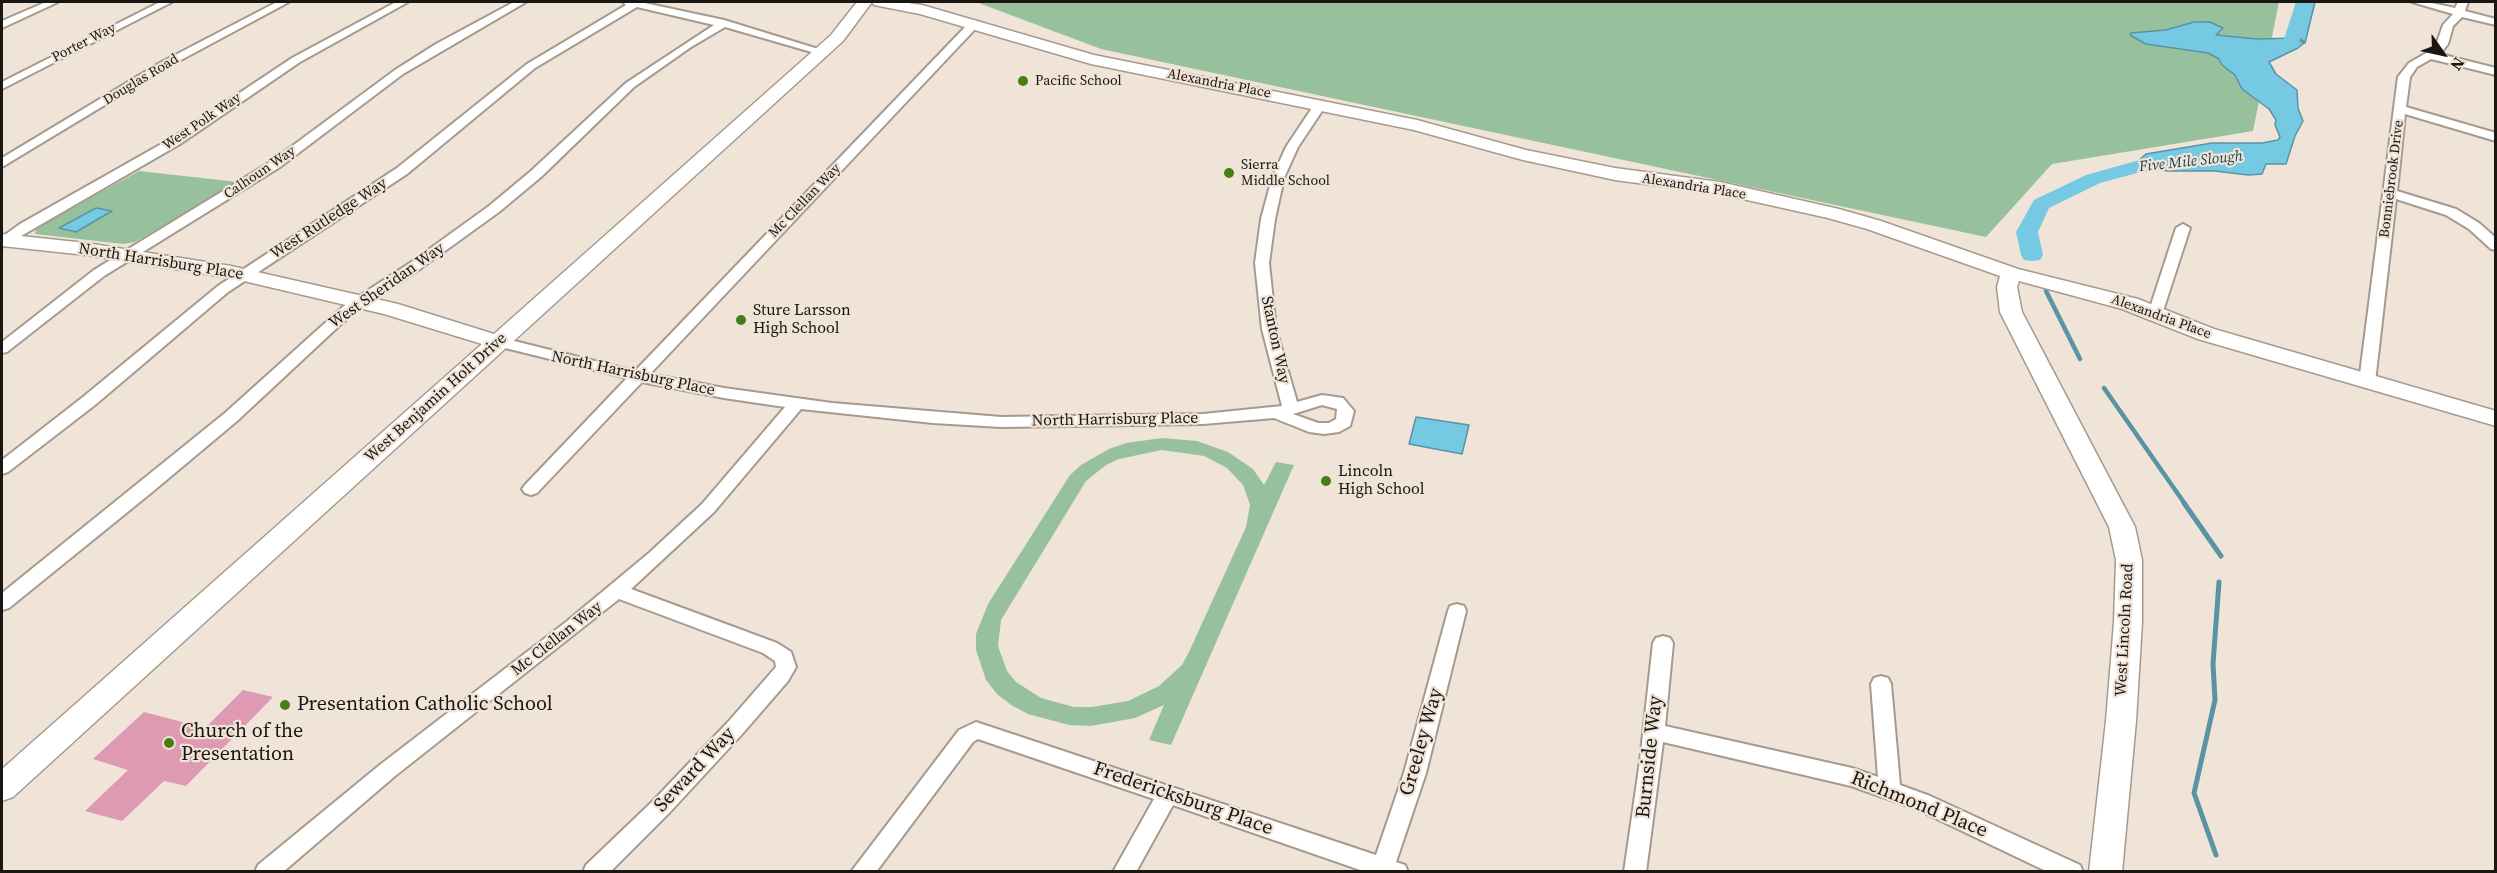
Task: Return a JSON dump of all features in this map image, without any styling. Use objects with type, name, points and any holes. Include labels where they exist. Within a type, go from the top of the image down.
[{"type":"street","points":[[2,25],[52,2]]},
{"type":"street","name":"Porter Way","points":[[2,86],[167,2]]},
{"type":"street","name":"Douglas Road","points":[[2,164],[162,66],[284,2]]},
{"type":"street","name":"West Polk Way","points":[[2,241],[166,147],[296,60],[403,2]]},
{"type":"street","name":"Calhoun Way","points":[[2,349],[99,273],[276,164],[407,67],[449,40],[521,2]]},
{"type":"street","points":[[632,2],[723,23],[822,52]]},
{"type":"street","name":"West Rutledge Way","points":[[2,468],[89,401],[223,289],[348,209],[402,171],[531,66],[632,2]]},
{"type":"street","name":"West Benjamin Holt Drive","points":[[2,788],[822,52],[844,31],[864,2]]},
{"type":"street","name":"Alexandria Place","points":[[879,2],[922,10],[1091,59],[1417,125],[1523,155],[1638,178],[1720,188],[1832,213],[1874,225],[2011,273],[2109,297],[2206,334],[2496,419]]},
{"type":"street","points":[[2417,2],[2461,7],[2496,22]]},
{"type":"street","name":"Bonniebrook Drive","points":[[2367,382],[2400,109],[2407,71],[2443,44],[2448,25],[2461,7]]},
{"type":"street","name":"West Sheridan Way","points":[[2,603],[231,417],[328,327],[494,209],[536,174],[630,85],[723,23]]},
{"type":"street","name":"Mc Clellan Way","points":[[531,489],[973,25]]},
{"type":"street","points":[[2429,55],[2496,72]]},
{"type":"street","name":"Stanton Way","points":[[1283,411],[1269,329],[1262,262],[1269,211],[1278,178],[1292,147],[1320,105]]},
{"type":"street","points":[[2400,109],[2496,137]]},
{"type":"street","points":[[2390,193],[2451,212],[2474,226],[2496,246]]},
{"type":"street","points":[[2155,314],[2183,228]]},
{"type":"street","name":"North Harrisburg Place","points":[[2,241],[128,255],[244,274],[361,302],[498,342],[637,376],[796,404],[933,418],[1001,422],[1203,419],[1283,411]]},
{"type":"street","name":"West Lincoln Road","points":[[2011,273],[2007,287],[2011,312],[2122,527],[2129,560],[2129,600],[2121,721],[2105,872]]},
{"type":"street","name":"Mc Clellan Way","points":[[266,872],[388,770],[617,591],[708,508],[796,404]]},
{"type":"street","name":"Seward Way","points":[[594,872],[662,806],[736,727],[786,667],[784,657],[770,648],[617,591]]},
{"type":"street","name":"Greeley Way","points":[[1387,870],[1415,773],[1456,611]]},
{"type":"street","name":"Burnside Way","points":[[1635,872],[1654,732],[1663,643]]},
{"type":"street","points":[[1881,684],[1890,790]]},
{"type":"street","name":"Fredericksburg Place","points":[[862,872],[970,733],[975,730],[1387,870]]},
{"type":"street","name":"Richmond Place","points":[[1654,732],[1852,777],[1890,790],[2072,872]]},
{"type":"street","points":[[1124,872],[1168,794]]},
{"type":"green space","points":[[976,2],[2279,2],[2253,131],[2052,164],[1986,237],[1101,49]]},
{"type":"green space","points":[[139,171],[238,182],[135,242],[123,244],[35,234],[36,228]]},
{"type":"green space","points":[[1162,438],[1197,441],[1228,452],[1253,469],[1264,485],[1276,462],[1294,465],[1171,745],[1149,740],[1164,705],[1135,718],[1091,726],[1069,725],[1028,714],[997,694],[986,680],[976,650],[976,634],[988,604],[1070,475],[1081,465],[1109,449],[1126,443]],"holes":[[[1162,450],[1204,456],[1227,468],[1243,485],[1250,505],[1246,527],[1182,665],[1159,686],[1128,701],[1092,707],[1074,707],[1041,698],[1016,682],[1007,671],[998,646],[1001,620],[1086,481],[1106,465],[1119,459]]]},
{"type":"water","points":[[2297,2],[2315,2],[2305,43],[2290,28]]},
{"type":"water","points":[[2194,22],[2210,22],[2223,28],[2216,35],[2257,39],[2296,38],[2304,43],[2269,62],[2276,74],[2297,90],[2298,108],[2303,121],[2295,136],[2286,164],[2266,164],[2262,174],[2248,175],[2215,171],[2167,171],[2140,165],[2138,161],[2146,154],[2212,143],[2262,143],[2278,140],[2280,137],[2275,125],[2276,120],[2269,109],[2242,89],[2235,75],[2222,65],[2219,59],[2208,53],[2146,44],[2130,35],[2131,33],[2166,30]]},
{"type":"water","points":[[96,208],[112,211],[76,232],[59,228]]},
{"type":"water","points":[[1416,417],[1469,425],[1462,454],[1409,444]]},
{"type":"building","name":"Church of the Presentation","points":[[243,690],[273,697],[186,786],[164,781],[122,821],[85,811],[128,770],[93,759],[144,712],[205,728]]},
{"type":"waterway","name":"Five Mile Slough","points":[[2264,46],[2291,44],[2304,2]]},
{"type":"waterway","name":"Five Mile Slough","points":[[2032,255],[2027,232],[2041,204],[2093,179],[2136,167],[2179,162]]},
{"type":"waterway","name":"Five Mile Slough","points":[[2046,291],[2080,359]]},
{"type":"waterway","name":"Five Mile Slough","points":[[2104,388],[2185,504]]},
{"type":"waterway","name":"Five Mile Slough","points":[[2184,503],[2221,556]]},
{"type":"waterway","name":"Five Mile Slough","points":[[2216,855],[2194,793],[2215,700],[2213,664],[2219,582]]},
{"type":"place","name":"Pacific School","points":[[1023,81]]},
{"type":"place","name":"Sierra Middle School","points":[[1229,173]]},
{"type":"place","name":"Sture Larsson High School","points":[[741,320]]},
{"type":"place","name":"Lincoln High School","points":[[1326,481]]},
{"type":"place","name":"Presentation Catholic School","points":[[285,705]]},
{"type":"place","name":"Church of the Presentation","points":[[169,743]]}]
